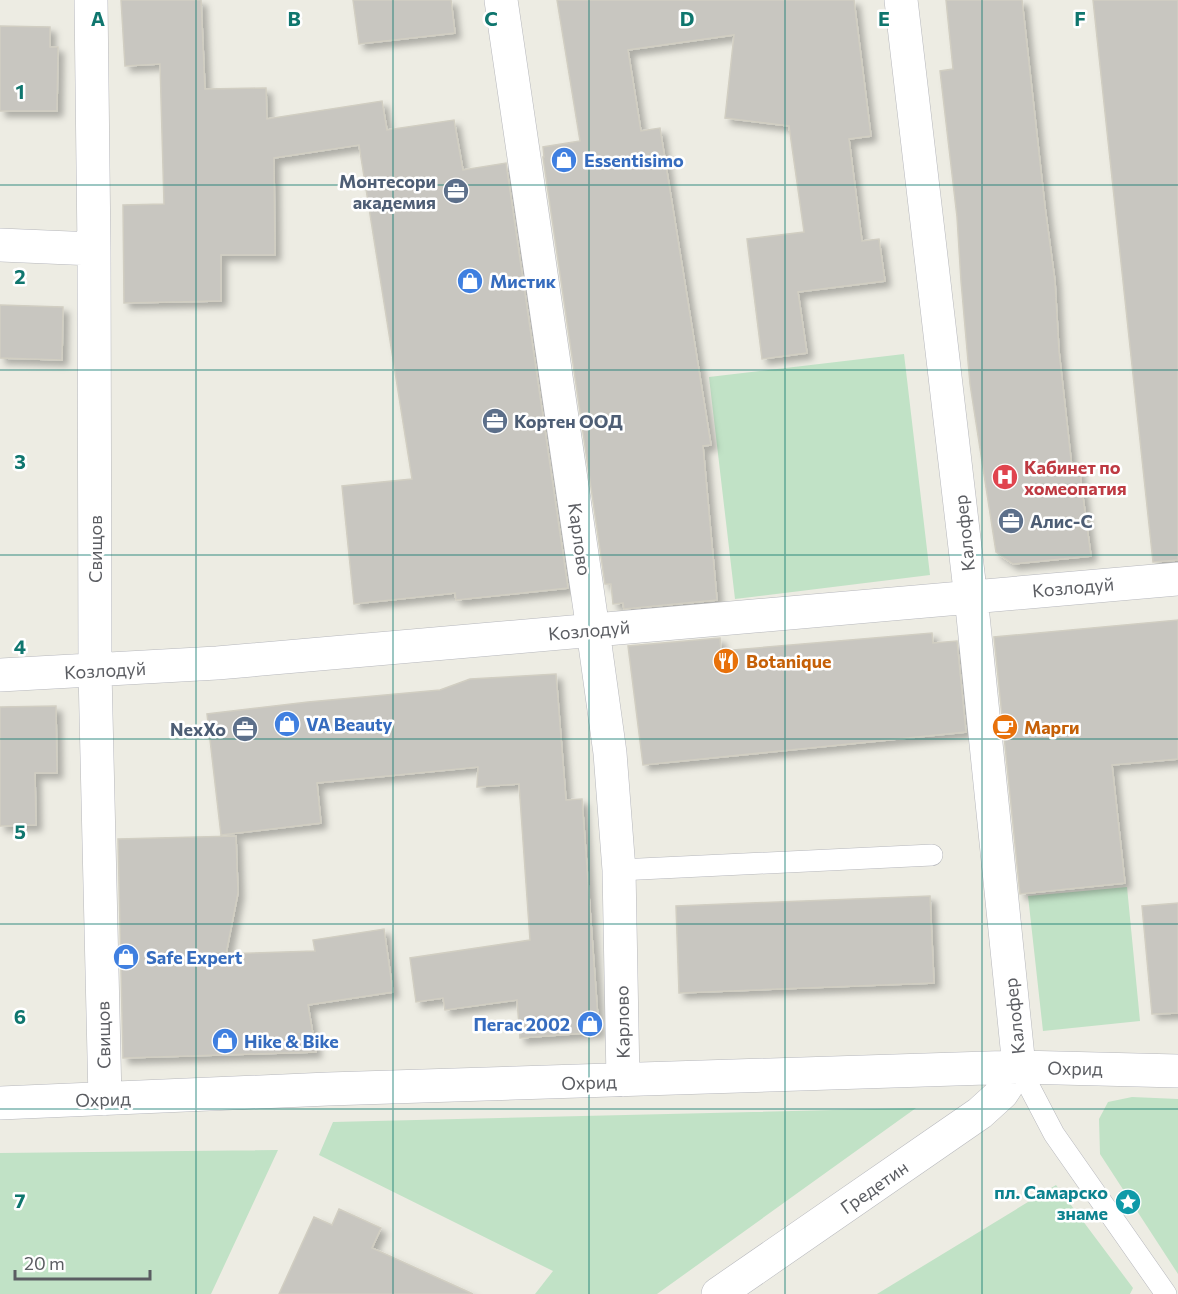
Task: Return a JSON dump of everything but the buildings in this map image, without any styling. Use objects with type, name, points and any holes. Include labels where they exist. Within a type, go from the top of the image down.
[{"type":"street","name":"Свищов","points":[[91,0],[95,671],[105,1099]]},
{"type":"street","name":"Карлово","points":[[501,0],[610,753],[619,870],[624,1080]]},
{"type":"street","name":"Калофер","points":[[901,0],[971,596],[1018,1067]]},
{"type":"street","points":[[0,245],[94,249]]},
{"type":"street","name":"Козлодуй","points":[[0,675],[228,662],[1178,579]]},
{"type":"street","name":"Охрид","points":[[0,1103],[340,1089],[1018,1067],[1178,1071]]},
{"type":"street","name":"Гредетин","points":[[718,1294],[980,1113],[1002,1093],[1018,1067]]},
{"type":"lane","points":[[619,870],[932,855]]},
{"type":"lane","points":[[1018,1067],[1054,1134],[1166,1294]]},
{"type":"green space","points":[[904,354],[930,575],[735,599],[709,377]]},
{"type":"green space","points":[[1127,887],[1140,1021],[1043,1031],[1028,896]]},
{"type":"green space","name":"пл. Самарско знаме","points":[[1132,1097],[1178,1099],[1178,1274],[1100,1154],[1099,1119],[1108,1102]]},
{"type":"green space","points":[[916,1108],[657,1294],[535,1294],[553,1271],[319,1155],[333,1122]]},
{"type":"green space","points":[[278,1150],[211,1294],[0,1294],[0,1153]]},
{"type":"green space","points":[[1056,1185],[1133,1288],[1130,1294],[877,1294]]},
{"type":"place","name":"Essentisimo","points":[[564,160]]},
{"type":"place","name":"Монтесори академия","points":[[456,191]]},
{"type":"place","name":"Мистик","points":[[470,281]]},
{"type":"place","name":"Кортен ООД","points":[[495,421]]},
{"type":"place","name":"Кабинет по хомеопатия","points":[[1005,477]]},
{"type":"place","name":"Алис-С","points":[[1011,521]]},
{"type":"place","name":"Botanique","points":[[726,661]]},
{"type":"place","name":"VA Beauty","points":[[287,724]]},
{"type":"place","name":"Марги","points":[[1005,727]]},
{"type":"place","name":"NexXo","points":[[245,729]]},
{"type":"place","name":"Safe Expert","points":[[126,957]]},
{"type":"place","name":"Пегас 2002","points":[[590,1024]]},
{"type":"place","name":"Hike & Bike","points":[[225,1041]]},
{"type":"place","name":"пл. Самарско знаме","points":[[1128,1202]]}]
